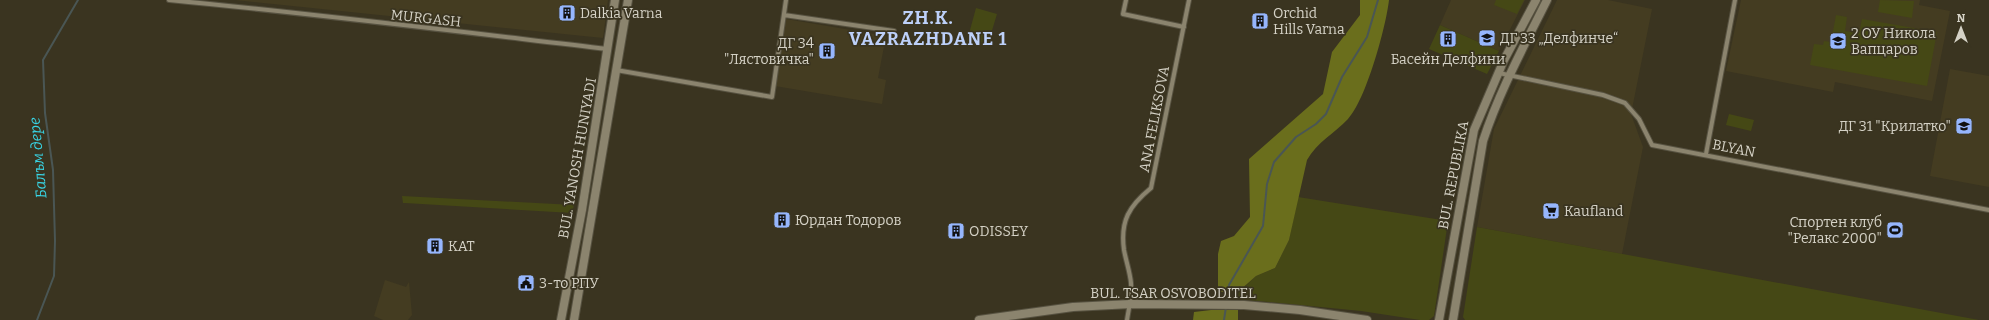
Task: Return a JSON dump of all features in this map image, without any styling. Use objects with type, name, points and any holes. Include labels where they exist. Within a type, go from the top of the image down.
[{"type":"street","name":"MURGASH","points":[[169,0],[284,11],[405,27],[608,49]]},
{"type":"street","name":"BUL. YANOSH HUNIYADI","points":[[561,320],[582,210],[615,0]]},
{"type":"street","name":"BUL. YANOSH HUNIYADI","points":[[574,320],[628,0]]},
{"type":"street","points":[[616,70],[772,97],[786,0]]},
{"type":"street","points":[[1126,0],[1123,14],[1184,27]]},
{"type":"street","name":"ANA FELIKSOVA","points":[[1127,320],[1131,304],[1131,282],[1124,249],[1124,224],[1126,215],[1133,205],[1151,188],[1189,0]]},
{"type":"street","name":"BUL. REPUBLIKA","points":[[1440,320],[1474,130],[1498,72],[1536,0]]},
{"type":"street","name":"BUL. REPUBLIKA","points":[[1454,320],[1483,141],[1490,119],[1509,76],[1548,0]]},
{"type":"street","points":[[1706,154],[1735,0]]},
{"type":"street","points":[[784,15],[894,31]]},
{"type":"street","name":"BLYAN","points":[[1498,72],[1509,76],[1612,98],[1625,104],[1633,110],[1652,145],[1706,154],[1989,210]]},
{"type":"street","name":"BUL. TSAR OSVOBODITEL","points":[[979,320],[1073,307],[1131,304],[1218,304],[1300,310],[1366,320]]},
{"type":"shaded area","points":[[235,0],[608,0],[603,38]]},
{"type":"shaded area","points":[[1360,0],[1389,0],[1379,45],[1362,96],[1355,110],[1348,119],[1316,148],[1307,160],[1289,240],[1275,268],[1256,276],[1238,292],[1218,292],[1218,254],[1221,241],[1234,236],[1250,217],[1249,159],[1323,94],[1332,52],[1360,15]]},
{"type":"shaded area","name":"ДГ 33 „Делфинче“","points":[[1451,0],[1525,0],[1499,51],[1440,25]]},
{"type":"shaded area","points":[[1557,0],[1608,0],[1652,9],[1631,114],[1643,147],[1622,254],[1477,227],[1494,129]]},
{"type":"shaded area","name":"2 ОУ Никола Вапцаров","points":[[1741,0],[1920,0],[1919,5],[1950,11],[1932,101],[1835,82],[1833,92],[1726,71]]},
{"type":"shaded area","points":[[786,19],[886,36],[878,78],[886,80],[882,104],[775,86]]},
{"type":"shaded area","name":"ДГ 31 \"Крилатко\"","points":[[1950,69],[1989,76],[1989,187],[1930,176]]},
{"type":"shaded area","points":[[385,280],[406,287],[409,282],[412,315],[408,320],[383,320],[374,316]]},
{"type":"shaded area","points":[[1211,310],[1238,310],[1238,320],[1193,320],[1194,312]]},
{"type":"green space","points":[[1496,0],[1524,0],[1517,14],[1494,5]]},
{"type":"green space","points":[[1880,0],[1914,1],[1912,18],[1878,12]]},
{"type":"green space","points":[[976,8],[997,14],[987,47],[967,41]]},
{"type":"green space","points":[[1836,15],[1847,17],[1845,31],[1859,33],[1862,19],[1937,32],[1927,86],[1810,65],[1814,44],[1823,45],[1824,41],[1831,42]]},
{"type":"green space","points":[[1440,25],[1499,51],[1487,74],[1429,49]]},
{"type":"green space","points":[[1729,114],[1754,120],[1751,131],[1726,125]]},
{"type":"green space","points":[[402,196],[574,205],[572,213],[403,203]]},
{"type":"green space","points":[[1298,197],[1448,221],[1434,316],[1429,320],[1420,320],[1361,311],[1238,299],[1239,292],[1256,276],[1275,268],[1289,240]]},
{"type":"green space","points":[[1477,227],[1979,320],[1465,320],[1463,317]]},
{"type":"waterway","name":"Балъм дере","points":[[37,320],[54,276],[55,241],[53,170],[45,113],[43,60],[78,0]]},
{"type":"waterway","points":[[1227,303],[1229,285],[1263,226],[1267,184],[1274,162],[1296,137],[1316,124],[1326,114],[1342,77],[1367,37],[1378,0]]},
{"type":"waterway","points":[[1224,320],[1226,307]]},
{"type":"place","name":"Dalkia Varna","points":[[567,13]]},
{"type":"place","name":"Orchid Hills Varna","points":[[1260,21]]},
{"type":"place","name":"ДГ 33 „Делфинче“","points":[[1487,38]]},
{"type":"place","name":"Басейн Делфини","points":[[1448,39]]},
{"type":"place","name":"2 ОУ Никола Вапцаров","points":[[1838,41]]},
{"type":"place","name":"ДГ 34 \"Лястовичка\"","points":[[827,51]]},
{"type":"place","name":"ДГ 31 \"Крилатко\"","points":[[1964,126]]},
{"type":"place","name":"Kaufland","points":[[1551,211]]},
{"type":"place","name":"Юрдан Тодоров","points":[[782,220]]},
{"type":"place","name":"Спортен клуб \"Релакс 2000\"","points":[[1895,230]]},
{"type":"place","name":"ODISSEY","points":[[956,231]]},
{"type":"place","name":"КАТ","points":[[435,246]]},
{"type":"place","name":"3-то РПУ","points":[[526,283]]},
{"type":"district","name":"ZH.K. VAZRAZHDANE 1","points":[[928,28]]}]
